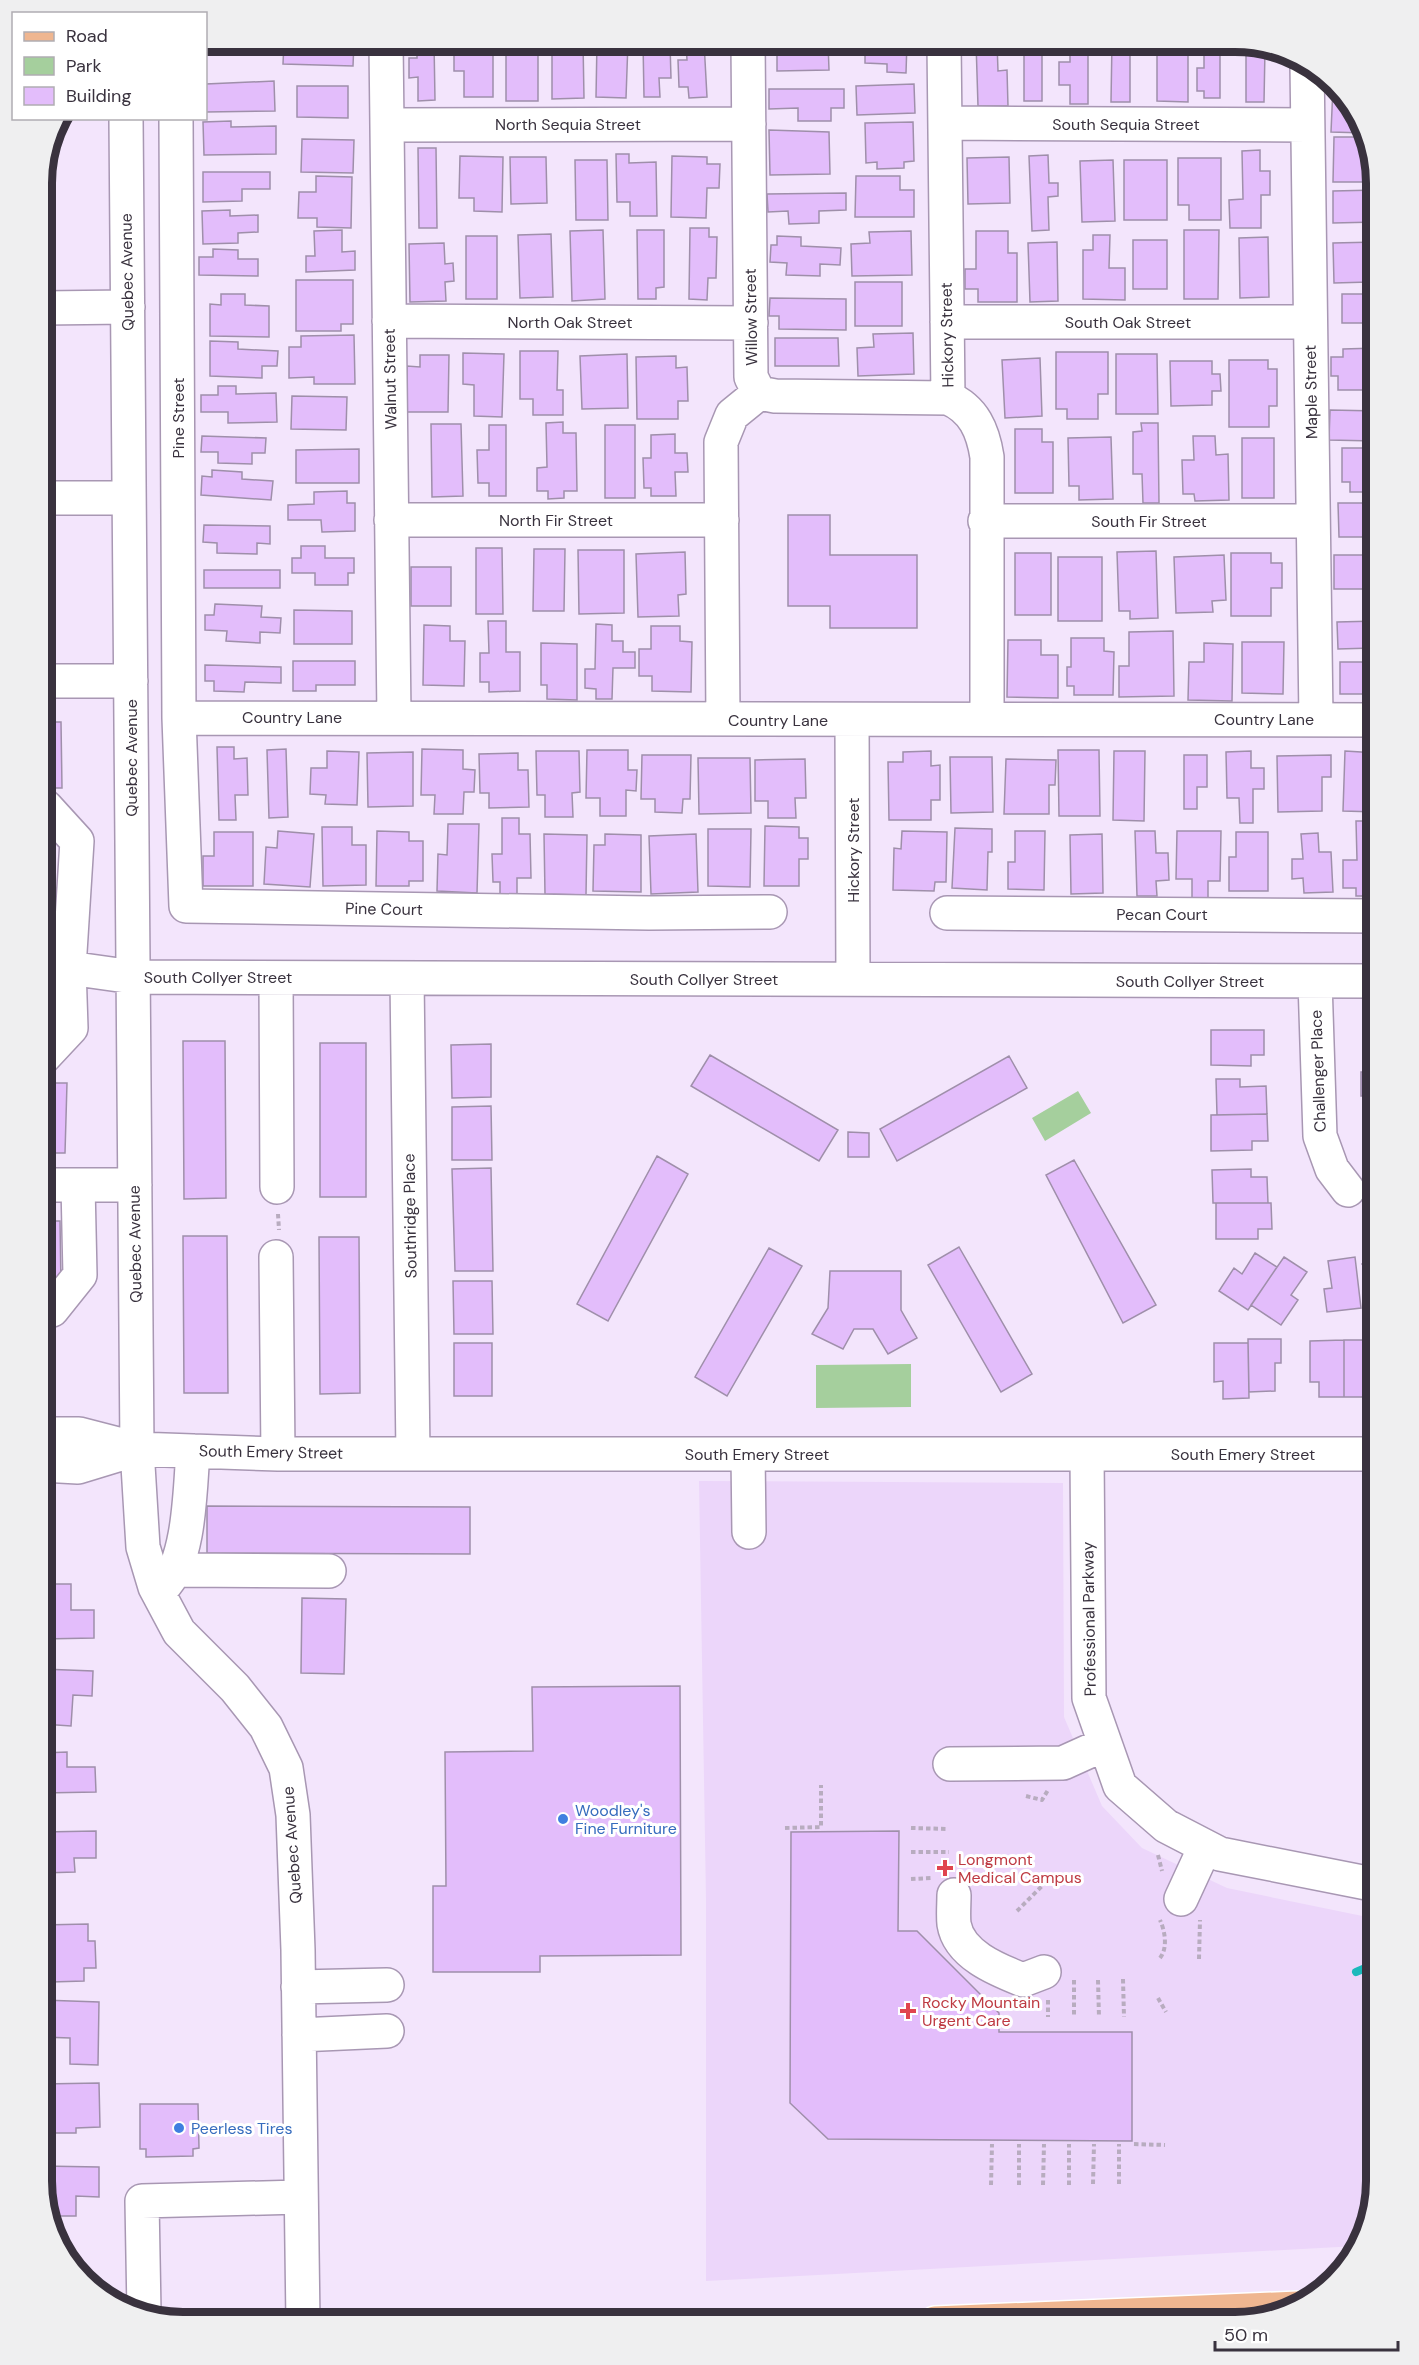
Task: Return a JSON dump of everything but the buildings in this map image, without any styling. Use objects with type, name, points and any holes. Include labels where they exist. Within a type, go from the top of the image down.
[{"type":"main road","points":[[1201,2312],[1260,2310]]},
{"type":"street","name":"Walnut Street","points":[[386,53],[394,717]]},
{"type":"street","name":"Willow Street","points":[[748,53],[751,377],[759,393]]},
{"type":"street","name":"Hickory Street","points":[[944,53],[948,398],[972,415],[983,434],[987,457],[985,521],[987,719]]},
{"type":"street","name":"Maple Street","points":[[1307,75],[1316,719]]},
{"type":"street","name":"Quebec Avenue","points":[[126,120],[137,1449],[143,1547],[167,1581],[179,1632],[235,1688],[266,1727],[286,1768],[293,1815],[303,2312]]},
{"type":"street","name":"Pine Street","points":[[176,120],[179,717]]},
{"type":"street","name":"South Sequia Street","points":[[945,123],[1308,125]]},
{"type":"street","name":"North Sequia Street","points":[[387,125],[748,124]]},
{"type":"street","points":[[53,308],[128,307]]},
{"type":"street","name":"North Oak Street","points":[[389,321],[751,323]]},
{"type":"street","name":"South Oak Street","points":[[947,322],[1310,322]]},
{"type":"street","points":[[723,719],[721,442],[732,416],[759,393],[775,396],[948,398]]},
{"type":"street","points":[[53,498],[129,498]]},
{"type":"street","name":"North Fir Street","points":[[391,520],[722,520]]},
{"type":"street","name":"South Fir Street","points":[[985,521],[1313,521]]},
{"type":"street","points":[[53,681],[131,681]]},
{"type":"street","name":"Country Lane","points":[[179,717],[1366,720]]},
{"type":"street","name":"Pine Court","points":[[179,717],[186,906],[650,913],[770,912]]},
{"type":"street","name":"Hickory Street","points":[[852,720],[853,979]]},
{"type":"street","points":[[53,814],[77,841],[69,968],[71,1028],[53,1048]]},
{"type":"street","name":"Pecan Court","points":[[947,913],[1366,916]]},
{"type":"street","points":[[53,952],[69,968]]},
{"type":"street","name":"South Collyer Street","points":[[69,968],[133,977],[1366,981]]},
{"type":"street","points":[[276,978],[278,1197]]},
{"type":"street","name":"Southridge Place","points":[[406,978],[413,1454]]},
{"type":"street","name":"Challenger Place","points":[[1315,981],[1320,1136],[1332,1169],[1348,1190]]},
{"type":"street","points":[[52,1185],[135,1185]]},
{"type":"street","points":[[52,1309],[80,1275],[78,1185]]},
{"type":"street","points":[[277,1246],[278,1454]]},
{"type":"street","name":"South Emery Street","points":[[52,1434],[79,1434],[137,1449],[278,1454],[1366,1454]]},
{"type":"street","name":"South Emery Street","points":[[52,1466],[78,1467],[137,1449]]},
{"type":"street","points":[[193,1451],[183,1541],[167,1581],[328,1571]]},
{"type":"street","points":[[748,1454],[749,1532]]},
{"type":"street","name":"Professional Parkway","points":[[1086,1454],[1089,1698],[1120,1786],[1166,1826],[1220,1854],[1366,1883]]},
{"type":"street","points":[[950,1764],[1063,1763],[1105,1744]]},
{"type":"street","points":[[1175,1904],[1205,1847]]},
{"type":"street","points":[[954,1895],[954,1926],[970,1951],[996,1970],[1023,1980],[1059,1976]]},
{"type":"street","points":[[298,1987],[387,1985]]},
{"type":"street","points":[[298,2035],[387,2031]]},
{"type":"street","points":[[144,2306],[142,2201],[300,2197]]},
{"type":"path","points":[[277,1246],[278,1197]]},
{"type":"path","points":[[1026,1796],[1042,1800],[1053,1780]]},
{"type":"path","points":[[785,1828],[821,1827],[821,1785]]},
{"type":"path","points":[[911,1828],[948,1828]]},
{"type":"path","points":[[1157,1850],[1175,1904],[1199,1959]]},
{"type":"path","points":[[911,1852],[949,1852]]},
{"type":"path","points":[[1017,1911],[1054,1874]]},
{"type":"path","points":[[1160,1958],[1164,1952],[1164,1929],[1175,1904]]},
{"type":"path","points":[[1059,1976],[1074,2017]]},
{"type":"path","points":[[1124,1979],[1124,2017]]},
{"type":"path","points":[[1098,1980],[1099,2017]]},
{"type":"path","points":[[1158,1998],[1166,2013]]},
{"type":"path","points":[[991,2185],[992,2144]]},
{"type":"path","points":[[1019,2185],[1020,2144]]},
{"type":"path","points":[[1043,2185],[1044,2144]]},
{"type":"path","points":[[1069,2144],[1069,2185]]},
{"type":"path","points":[[1093,2184],[1094,2144]]},
{"type":"path","points":[[1119,2144],[1119,2184]]},
{"type":"path","points":[[1134,2144],[1164,2145]]},
{"type":"shaded area","name":"Longmont Medical Campus","points":[[699,1481],[1063,1483],[1064,1717],[1102,1806],[1142,1848],[1227,1888],[1366,1917],[1366,2181],[1362,2215],[1353,2239],[1349,2246],[706,2281],[706,1899]]},
{"type":"green space","points":[[1078,1091],[1091,1113],[1045,1141],[1032,1118]]},
{"type":"green space","points":[[911,1364],[911,1407],[816,1408],[816,1365]]},
{"type":"waterway","points":[[1356,1972],[1366,1968]]},
{"type":"place","name":"Woodley's Fine Furniture","points":[[563,1819]]},
{"type":"place","name":"Longmont Medical Campus","points":[[945,1868]]},
{"type":"place","name":"Rocky Mountain Urgent Care","points":[[908,2011]]},
{"type":"place","name":"Peerless Tires","points":[[179,2128]]}]
